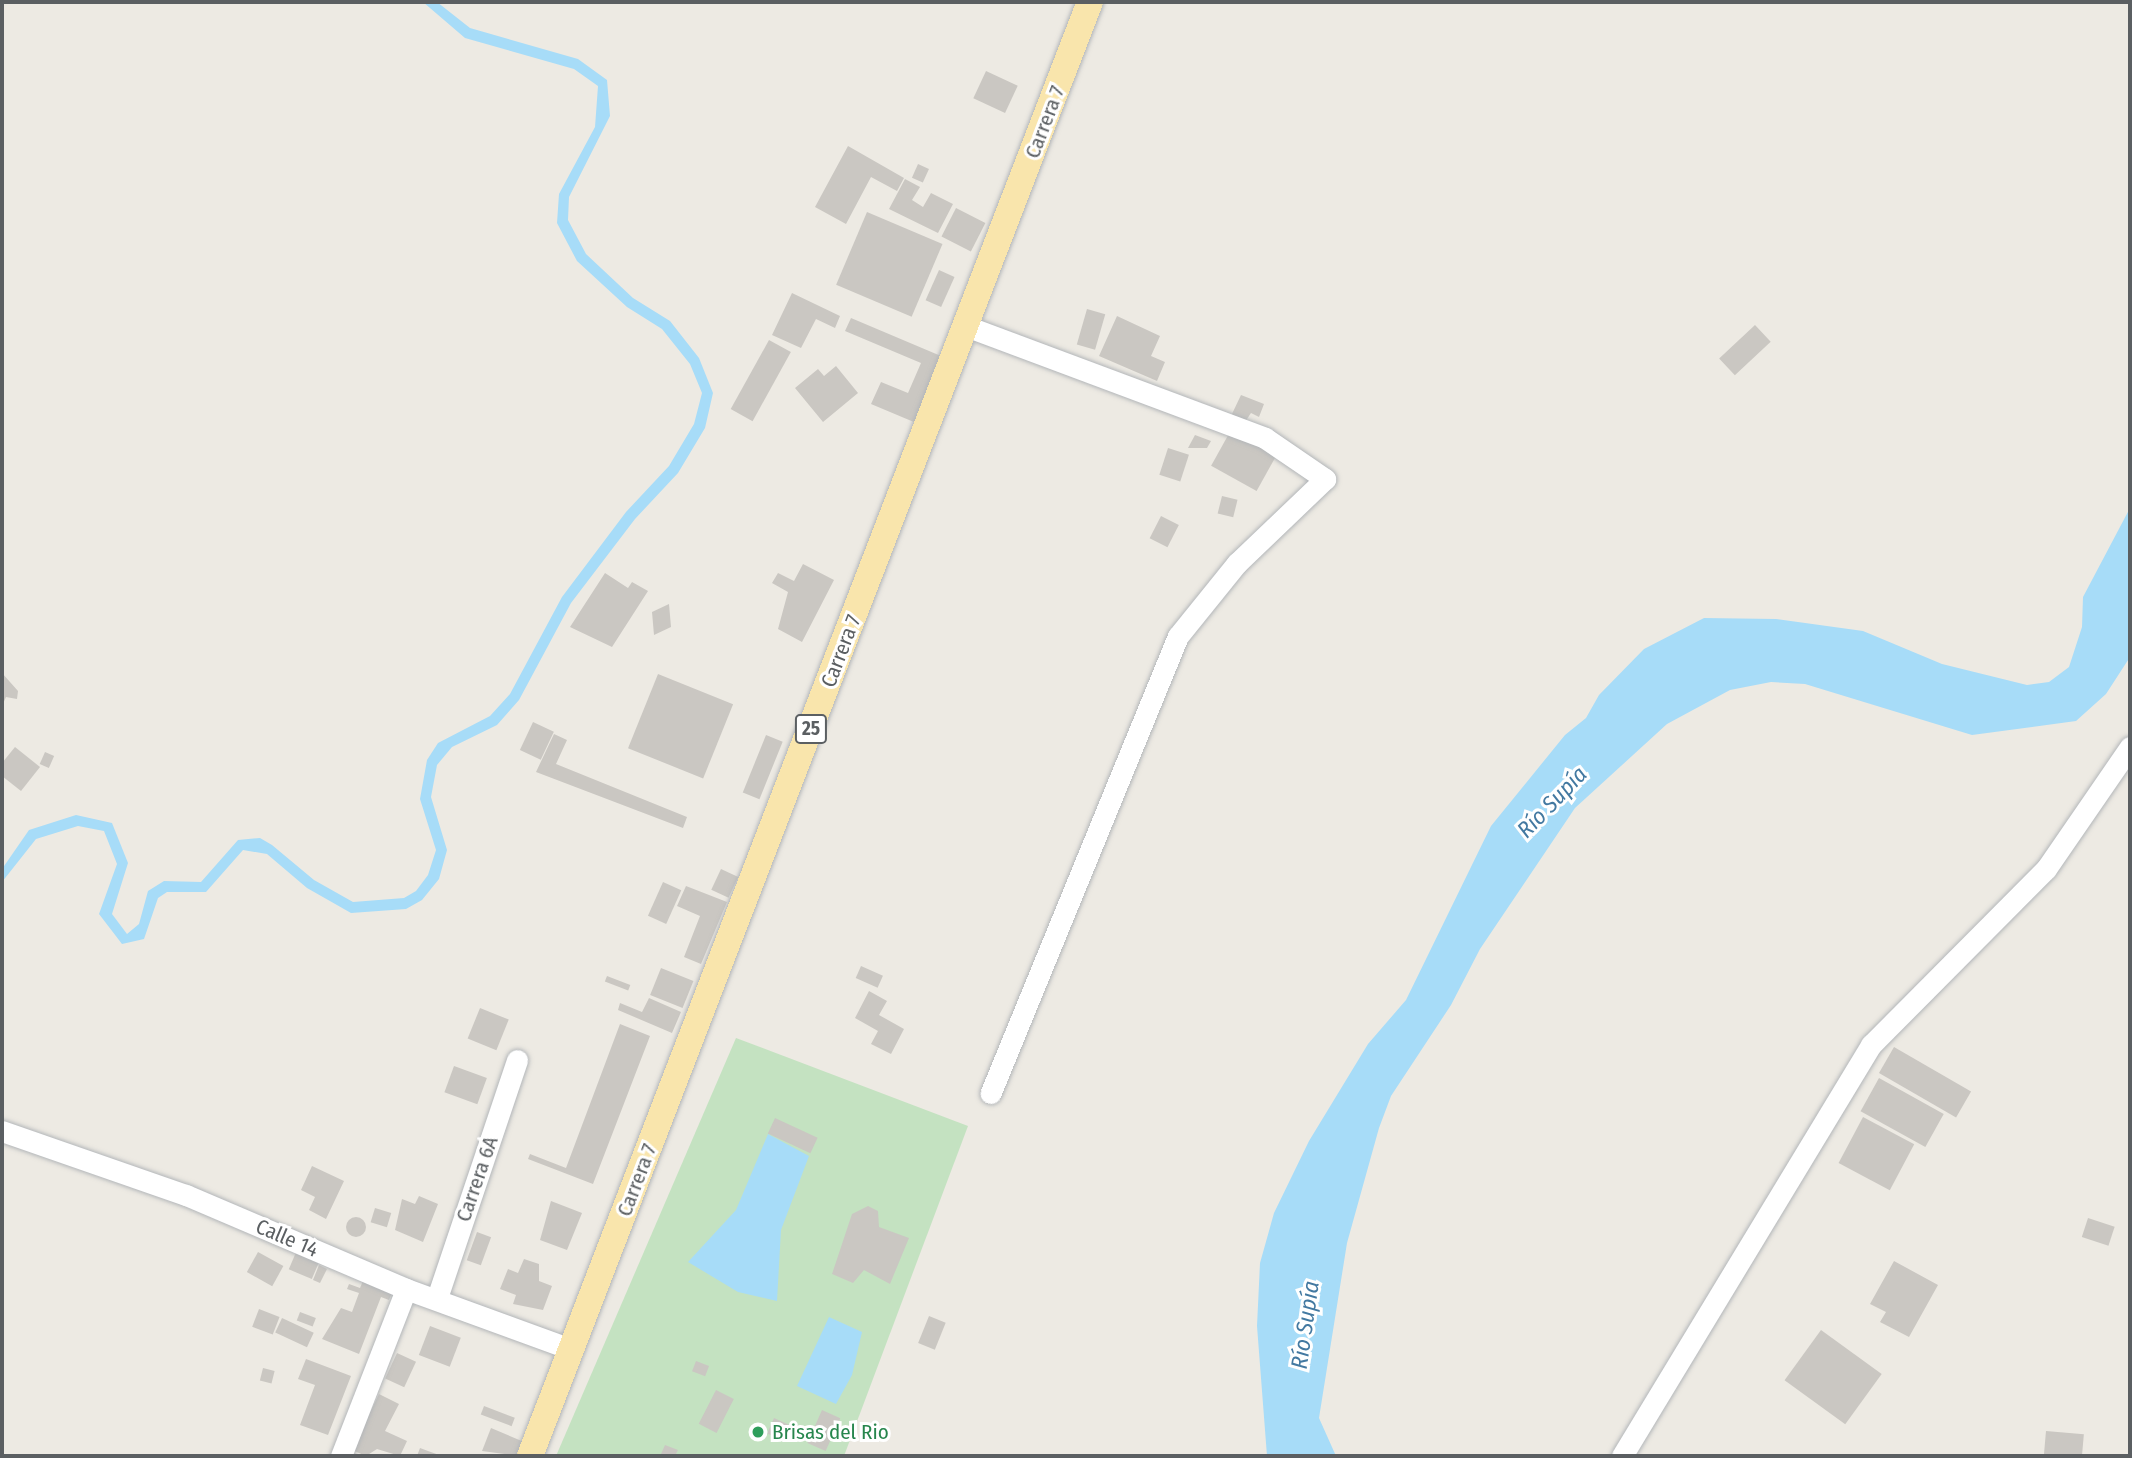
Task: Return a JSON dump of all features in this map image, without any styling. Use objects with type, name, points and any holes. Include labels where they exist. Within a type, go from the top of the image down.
[{"type":"main road","name":"Carrera 7","points":[[530,1456],[1090,2]]},
{"type":"street","points":[[966,327],[1265,438],[1325,478],[1237,563],[1178,636],[991,1093]]},
{"type":"street","points":[[1622,1456],[1871,1045],[2046,869],[2130,747]]},
{"type":"street","name":"Carrera 6A","points":[[437,1298],[517,1060]]},
{"type":"street","name":"Calle 14","points":[[2,1131],[186,1195],[406,1289],[437,1298],[571,1349]]},
{"type":"street","points":[[341,1456],[406,1289]]},
{"type":"green space","points":[[736,1038],[968,1126],[844,1456],[556,1456]]},
{"type":"water","points":[[423,2],[437,2],[470,28],[578,59],[607,80],[610,116],[569,197],[568,220],[586,254],[633,298],[670,321],[699,358],[713,393],[705,428],[678,473],[635,519],[571,603],[519,700],[497,725],[452,747],[437,765],[431,797],[447,850],[439,879],[422,900],[406,909],[351,913],[307,888],[267,854],[243,850],[206,892],[167,892],[158,898],[144,939],[122,944],[99,914],[117,864],[104,831],[78,826],[36,839],[2,882],[2,869],[29,830],[76,815],[112,823],[128,863],[112,914],[127,934],[139,924],[148,891],[164,881],[201,882],[238,840],[260,838],[314,880],[353,902],[404,898],[416,891],[428,875],[436,850],[420,799],[427,760],[438,743],[490,716],[510,694],[562,597],[626,512],[669,466],[694,424],[702,393],[690,364],[662,329],[627,307],[577,261],[557,223],[559,194],[595,127],[598,86],[574,69],[465,38]]},
{"type":"water","name":"Río Supía","points":[[2130,508],[2130,657],[2106,694],[2076,721],[1972,735],[1805,684],[1771,682],[1730,690],[1667,724],[1575,808],[1480,949],[1451,1005],[1391,1096],[1379,1128],[1347,1243],[1319,1418],[1336,1456],[1267,1456],[1257,1326],[1260,1263],[1274,1213],[1309,1141],[1368,1044],[1406,1000],[1491,826],[1565,735],[1586,718],[1599,695],[1644,649],[1704,618],[1776,619],[1863,631],[1942,664],[2027,685],[2049,682],[2069,667],[2082,627],[2083,597]]},
{"type":"water","points":[[768,1134],[809,1156],[781,1230],[777,1301],[738,1292],[688,1262],[736,1210]]},
{"type":"water","points":[[829,1317],[862,1332],[852,1375],[836,1404],[797,1386]]},
{"type":"building","points":[[986,71],[1018,86],[1005,113],[973,98]]},
{"type":"building","points":[[848,146],[904,178],[897,191],[871,177],[846,224],[815,207]]},
{"type":"building","points":[[918,164],[929,169],[923,183],[912,178]]},
{"type":"building","points":[[905,179],[920,187],[912,200],[923,207],[931,193],[953,204],[938,233],[889,209]]},
{"type":"building","points":[[956,208],[985,223],[971,251],[941,237]]},
{"type":"building","points":[[867,212],[942,244],[912,317],[836,285]]},
{"type":"building","points":[[939,270],[955,277],[941,307],[926,300]]},
{"type":"building","points":[[792,293],[840,316],[835,328],[816,319],[801,348],[772,335]]},
{"type":"building","points":[[1087,309],[1105,314],[1095,350],[1077,345]]},
{"type":"building","points":[[1117,316],[1160,336],[1151,356],[1165,362],[1157,381],[1099,356]]},
{"type":"building","points":[[851,318],[948,359],[921,425],[871,404],[881,382],[908,393],[921,363],[845,331]]},
{"type":"building","points":[[1755,325],[1771,342],[1735,375],[1719,358]]},
{"type":"building","points":[[769,340],[791,352],[753,421],[731,409]]},
{"type":"building","points":[[836,366],[858,393],[823,422],[795,388],[818,369],[824,376]]},
{"type":"building","points":[[1241,395],[1264,404],[1259,417],[1251,413],[1245,422],[1231,416]]},
{"type":"building","points":[[1231,430],[1276,455],[1257,491],[1211,466]]},
{"type":"building","points":[[1195,435],[1211,441],[1207,448],[1188,448]]},
{"type":"building","points":[[1168,448],[1189,455],[1180,481],[1159,475]]},
{"type":"building","points":[[1222,496],[1238,500],[1233,517],[1218,513]]},
{"type":"building","points":[[1161,516],[1179,525],[1167,547],[1150,538]]},
{"type":"building","points":[[803,564],[834,580],[802,642],[778,629],[788,592],[772,583],[778,573],[794,581]]},
{"type":"building","points":[[605,573],[628,588],[632,582],[648,591],[612,647],[570,627]]},
{"type":"building","points":[[669,604],[671,627],[654,635],[652,612]]},
{"type":"building","points":[[2,673],[18,691],[17,699],[6,697],[2,706]]},
{"type":"building","points":[[658,674],[733,704],[703,779],[628,748]]},
{"type":"building","points":[[533,722],[554,732],[541,760],[520,750]]},
{"type":"building","points":[[554,734],[567,740],[556,764],[687,817],[683,828],[536,772]]},
{"type":"building","points":[[766,735],[783,742],[759,799],[743,792]]},
{"type":"building","points":[[15,747],[40,767],[21,791],[2,776],[2,763]]},
{"type":"building","points":[[45,752],[54,756],[49,768],[40,764]]},
{"type":"building","points":[[721,869],[738,877],[728,898],[711,890]]},
{"type":"building","points":[[663,882],[681,890],[666,924],[648,916]]},
{"type":"building","points":[[686,886],[727,902],[701,964],[684,957],[700,916],[677,906]]},
{"type":"building","points":[[861,966],[883,976],[878,988],[856,978]]},
{"type":"building","points":[[661,968],[693,981],[683,1008],[650,995]]},
{"type":"building","points":[[607,976],[630,985],[628,991],[605,982]]},
{"type":"building","points":[[869,991],[887,1001],[879,1015],[904,1029],[891,1054],[871,1044],[878,1031],[855,1018]]},
{"type":"building","points":[[649,998],[681,1012],[672,1033],[618,1010],[620,1003],[642,1012]]},
{"type":"building","points":[[480,1008],[509,1020],[496,1050],[468,1039]]},
{"type":"building","points":[[620,1024],[650,1036],[593,1184],[528,1159],[530,1154],[566,1168]]},
{"type":"building","points":[[1894,1047],[1971,1092],[1956,1117],[1879,1073]]},
{"type":"building","points":[[454,1066],[487,1078],[477,1104],[444,1092]]},
{"type":"building","points":[[1879,1078],[1944,1114],[1925,1147],[1861,1111]]},
{"type":"building","points":[[1863,1117],[1914,1144],[1890,1190],[1839,1163]]},
{"type":"building","points":[[775,1118],[818,1138],[810,1153],[768,1133]]},
{"type":"building","points":[[312,1166],[344,1181],[326,1219],[309,1210],[315,1197],[301,1190]]},
{"type":"building","points":[[419,1196],[438,1204],[423,1242],[395,1230],[402,1199],[415,1204]]},
{"type":"building","points":[[551,1201],[582,1213],[567,1250],[540,1240]]},
{"type":"building","points":[[868,1206],[878,1211],[879,1227],[909,1238],[890,1284],[864,1270],[853,1283],[832,1274],[852,1214]]},
{"type":"building","points":[[375,1208],[391,1213],[387,1227],[371,1222]]},
{"type":"building","points":[[356,1217],[363,1220],[366,1227],[363,1234],[356,1237],[349,1234],[346,1227],[349,1220]]},
{"type":"building","points":[[2088,1218],[2115,1227],[2108,1246],[2082,1237]]},
{"type":"building","points":[[477,1232],[491,1237],[481,1265],[467,1260]]},
{"type":"building","points":[[297,1250],[320,1260],[312,1279],[289,1269]]},
{"type":"building","points":[[258,1252],[283,1266],[272,1286],[247,1272]]},
{"type":"building","points":[[524,1259],[539,1264],[539,1281],[552,1286],[543,1310],[513,1304],[516,1295],[500,1289],[508,1269],[518,1273]]},
{"type":"building","points":[[1894,1261],[1938,1285],[1909,1337],[1880,1322],[1886,1312],[1870,1304]]},
{"type":"building","points":[[319,1265],[327,1269],[320,1283],[313,1280]]},
{"type":"building","points":[[365,1276],[394,1287],[389,1300],[381,1297],[359,1354],[322,1339],[341,1308],[352,1312],[359,1293],[347,1289],[349,1284],[360,1288]]},
{"type":"building","points":[[259,1309],[280,1317],[273,1335],[252,1327]]},
{"type":"building","points":[[300,1312],[316,1318],[313,1326],[297,1320]]},
{"type":"building","points":[[929,1316],[946,1323],[935,1350],[918,1343]]},
{"type":"building","points":[[282,1318],[314,1333],[307,1347],[275,1333]]},
{"type":"building","points":[[430,1326],[461,1338],[450,1367],[419,1355]]},
{"type":"building","points":[[1821,1330],[1882,1374],[1845,1424],[1785,1380]]},
{"type":"building","points":[[397,1353],[416,1362],[404,1387],[385,1378]]},
{"type":"building","points":[[306,1359],[351,1376],[328,1435],[300,1425],[315,1385],[298,1379]]},
{"type":"building","points":[[696,1361],[709,1366],[705,1376],[692,1371]]},
{"type":"building","points":[[263,1368],[275,1371],[271,1384],[260,1381]]},
{"type":"building","points":[[716,1390],[734,1399],[717,1433],[699,1424]]},
{"type":"building","points":[[379,1394],[399,1404],[385,1431],[407,1441],[400,1456],[377,1449],[366,1456],[352,1450]]},
{"type":"building","points":[[484,1406],[515,1418],[512,1426],[481,1414]]},
{"type":"building","points":[[822,1410],[840,1418],[826,1451],[807,1443]]},
{"type":"building","points":[[774,1418],[792,1426],[785,1442],[767,1434]]},
{"type":"building","points":[[491,1428],[524,1442],[519,1456],[482,1451]]},
{"type":"building","points":[[2046,1431],[2084,1434],[2082,1456],[2044,1456]]},
{"type":"building","points":[[665,1445],[678,1450],[675,1456],[661,1454]]},
{"type":"building","points":[[420,1448],[428,1451],[442,1456],[417,1456]]},
{"type":"place","name":"Brisas del Rio","points":[[758,1432]]}]
